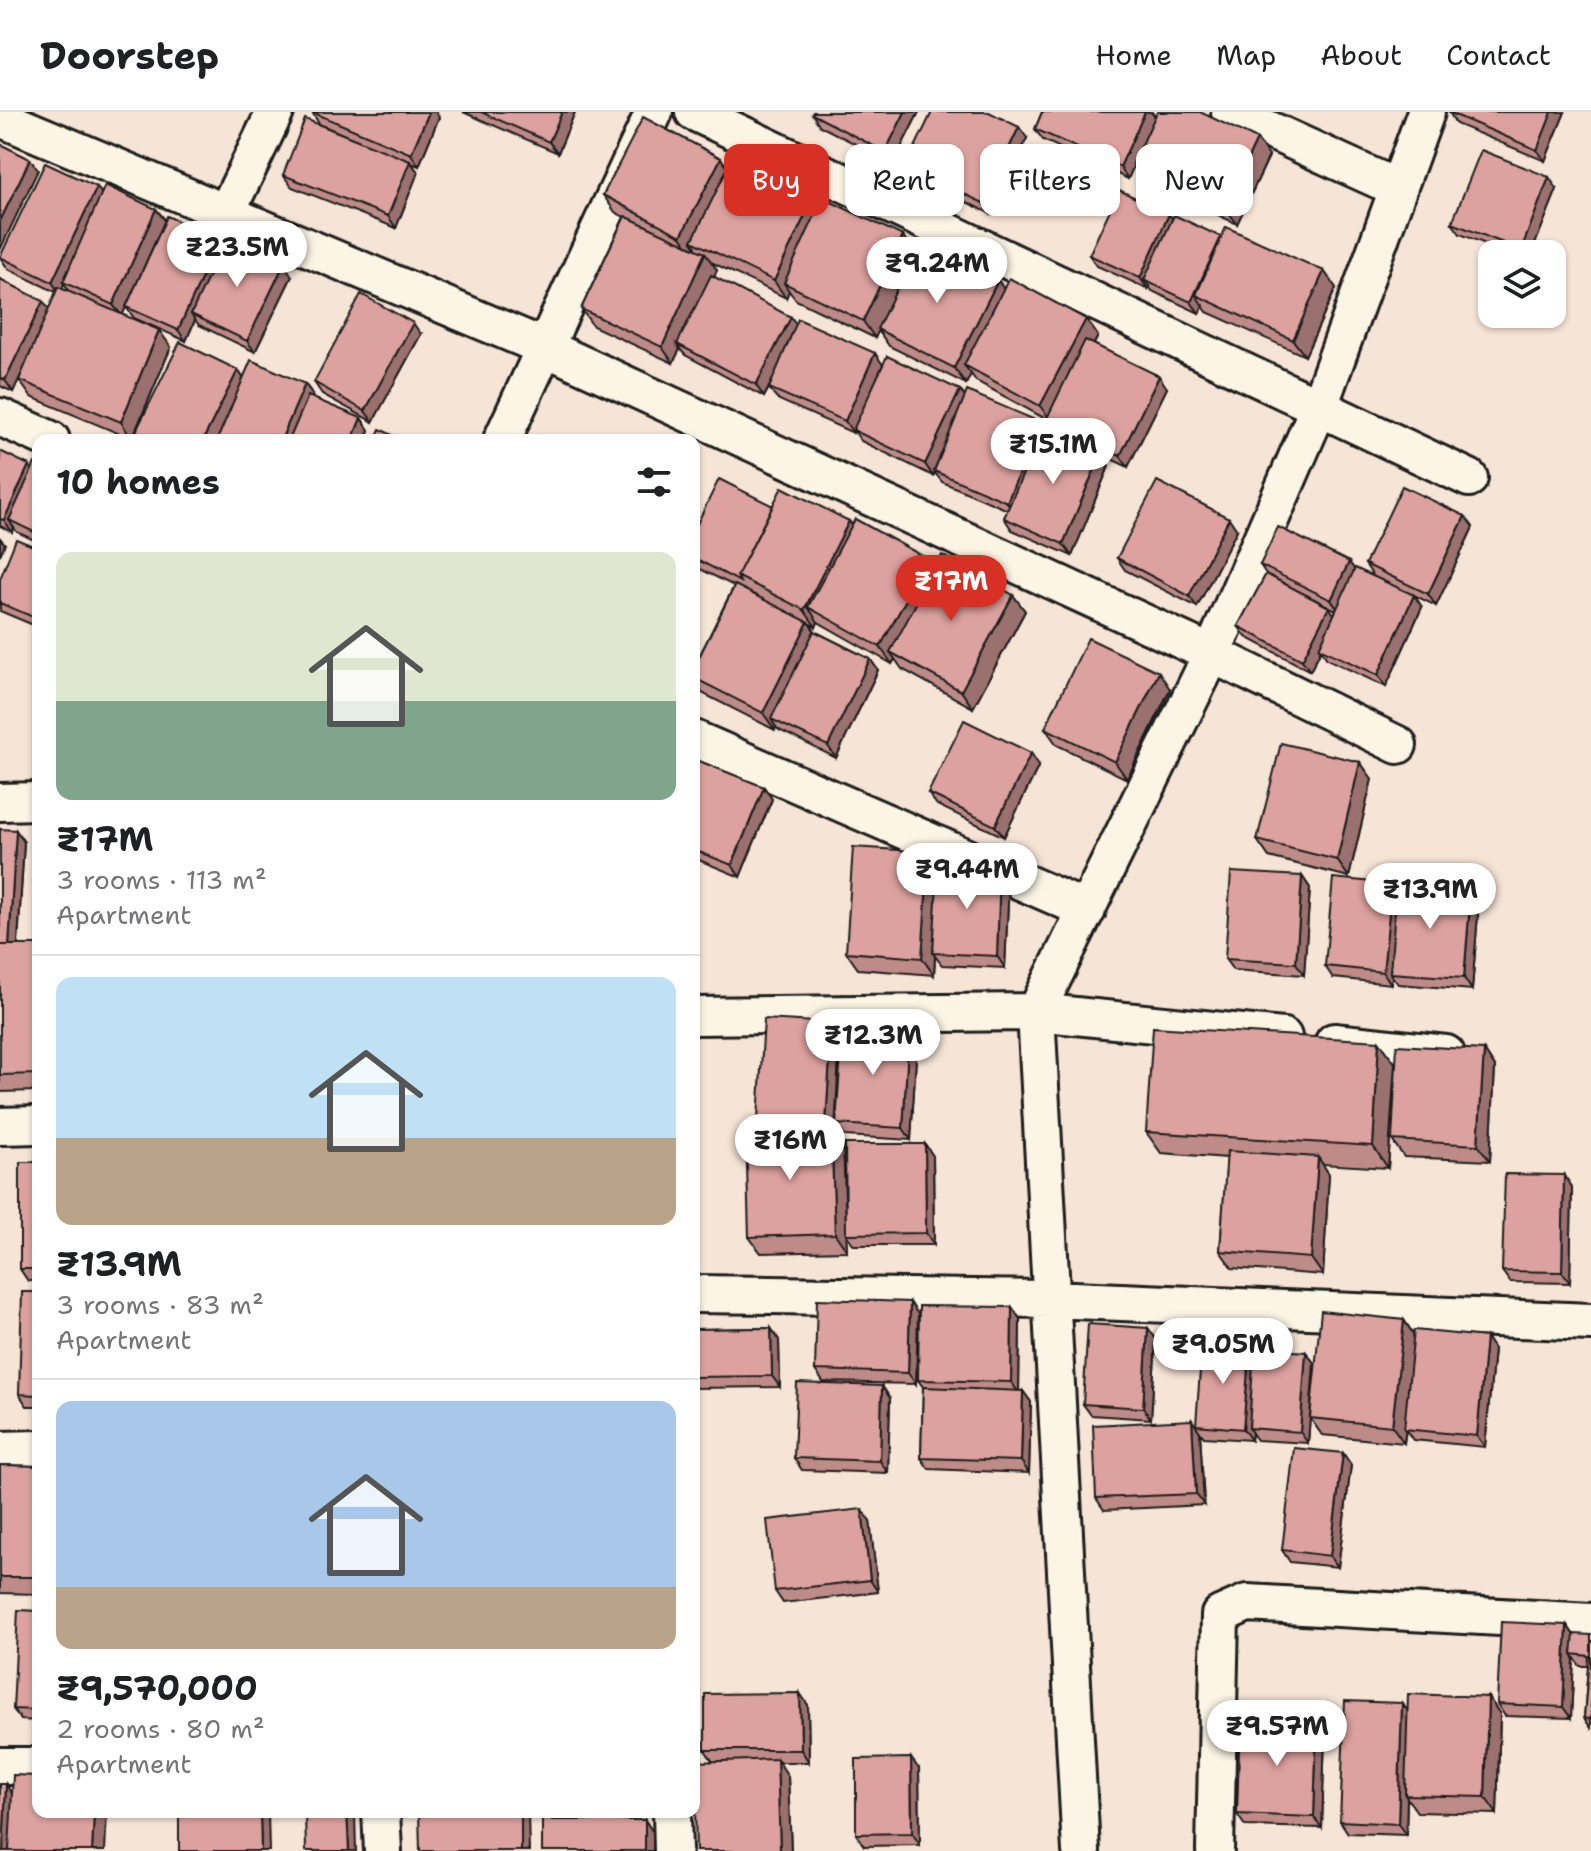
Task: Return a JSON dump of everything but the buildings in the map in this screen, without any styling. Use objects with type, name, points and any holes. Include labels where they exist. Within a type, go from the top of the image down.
[{"type":"street","points":[[226,213],[275,112]]},
{"type":"street","points":[[505,434],[654,112]]},
{"type":"street","points":[[694,112],[1469,478]]},
{"type":"street","points":[[1230,112],[1397,188]]},
{"type":"street","points":[[1081,1851],[1036,1012],[1212,654],[1318,409],[1426,112]]},
{"type":"street","points":[[0,118],[544,347],[1212,654],[1398,745]]},
{"type":"street","points":[[0,417],[38,434]]},
{"type":"street","points":[[700,742],[1087,910]]},
{"type":"street","points":[[0,802],[32,801]]},
{"type":"street","points":[[700,1016],[1036,1012],[1471,1056]]},
{"type":"street","points":[[0,1126],[32,1125]]},
{"type":"street","points":[[700,1294],[1050,1299],[1591,1322]]},
{"type":"street","points":[[0,1450],[32,1449]]},
{"type":"street","points":[[1215,1851],[1220,1615],[1247,1603],[1591,1622]]},
{"type":"street","points":[[0,1766],[32,1766]]},
{"type":"street","points":[[381,1818],[383,1851]]},
{"type":"street","points":[[672,1818],[673,1851]]}]
